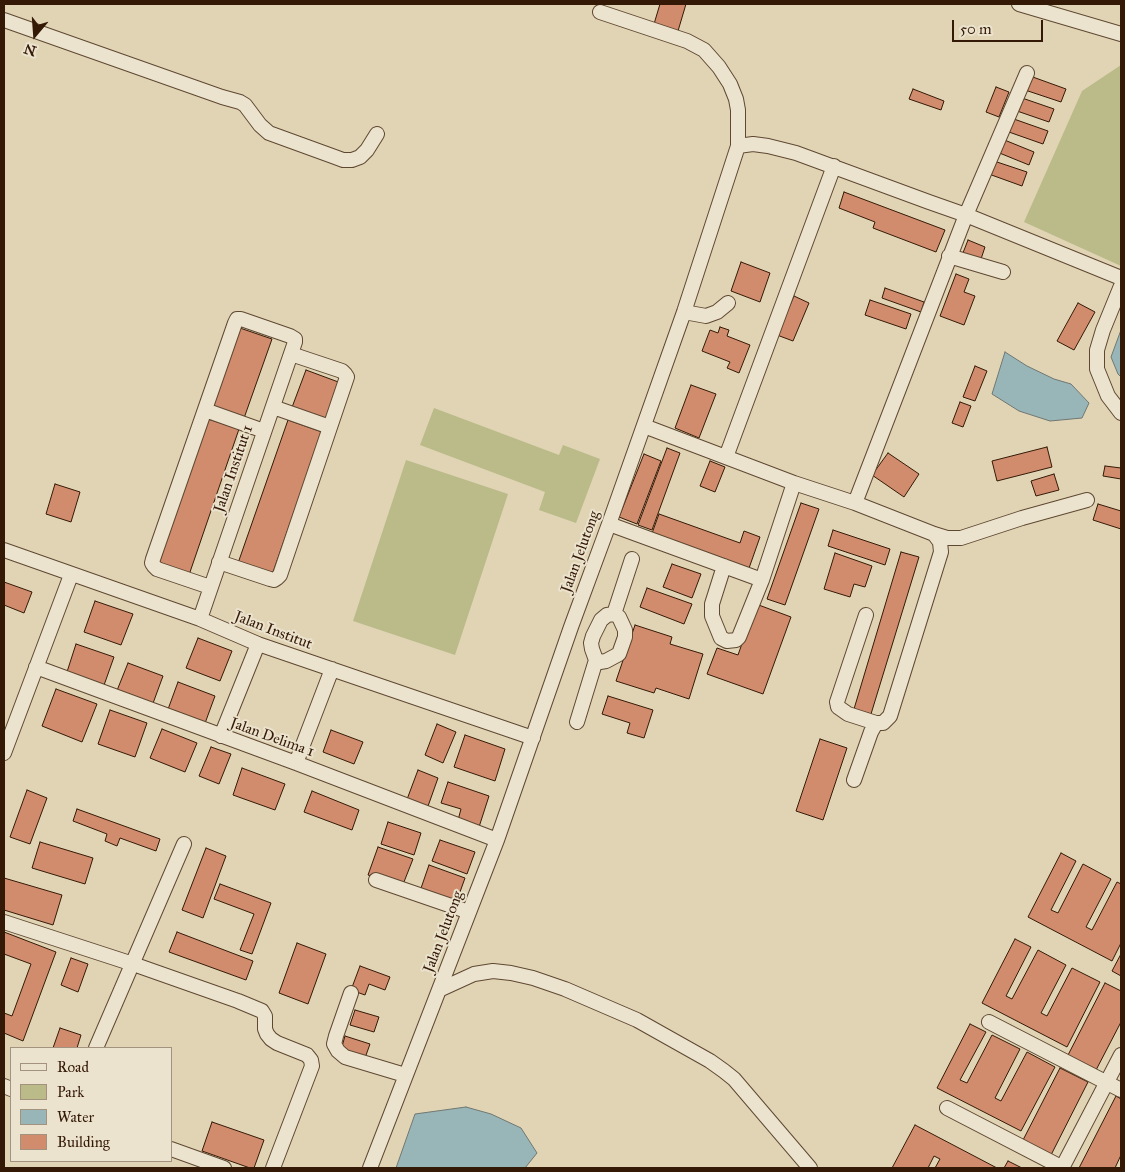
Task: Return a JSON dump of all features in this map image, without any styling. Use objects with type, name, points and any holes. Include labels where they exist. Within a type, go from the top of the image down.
[{"type":"street","points":[[1019,4],[1121,34]]},
{"type":"street","name":"Jalan Jelutong","points":[[370,1168],[497,840],[684,312],[738,146],[736,98],[719,67],[704,50],[687,41],[600,12]]},
{"type":"street","points":[[4,20],[240,102],[245,105],[260,125],[269,133],[343,160],[352,160],[360,157],[367,150],[376,134]]},
{"type":"street","points":[[855,502],[949,256],[1027,73]]},
{"type":"street","points":[[738,146],[753,144],[768,146],[834,166],[966,215],[1121,278]]},
{"type":"street","points":[[726,457],[834,166]]},
{"type":"street","points":[[949,256],[1003,272]]},
{"type":"street","points":[[1121,286],[1102,330],[1097,350],[1098,369],[1108,396],[1121,413]]},
{"type":"street","points":[[684,312],[706,316],[717,312],[728,303]]},
{"type":"street","points":[[210,587],[157,568],[152,563],[236,320],[238,319],[285,334],[294,339],[295,342],[291,354],[345,374],[347,377],[278,578],[270,579],[219,562]]},
{"type":"street","name":"Jalan Institut 1","points":[[200,619],[291,354]]},
{"type":"street","points":[[273,407],[330,427]]},
{"type":"street","points":[[205,410],[264,431]]},
{"type":"street","points":[[644,426],[794,483],[855,502],[947,538],[961,538],[1022,518],[1087,500]]},
{"type":"street","points":[[724,566],[711,609],[721,638],[726,641],[736,640],[739,637],[762,580],[794,483]]},
{"type":"street","points":[[609,524],[762,580]]},
{"type":"street","points":[[866,615],[837,702],[838,707],[848,714],[876,723],[883,723],[890,716],[941,552],[940,542],[934,534]]},
{"type":"street","name":"Jalan Institut","points":[[4,550],[200,619],[258,644],[533,738]]},
{"type":"street","points":[[614,614],[632,560]]},
{"type":"street","points":[[4,749],[71,575]]},
{"type":"street","points":[[577,722],[596,660],[592,649],[593,636],[601,620],[608,615],[614,614],[619,617],[625,630],[625,637],[619,654],[606,661],[600,662],[596,660]]},
{"type":"street","points":[[571,627],[593,636]]},
{"type":"street","points":[[221,736],[258,644]]},
{"type":"street","name":"Jalan Delima 1","points":[[36,667],[497,840]]},
{"type":"street","points":[[296,763],[324,704],[332,669]]},
{"type":"street","points":[[854,780],[876,723]]},
{"type":"street","points":[[96,1047],[184,844]]},
{"type":"street","points":[[376,880],[469,912]]},
{"type":"street","points":[[4,922],[133,964],[262,1011],[265,1016],[265,1029],[271,1039],[307,1056],[311,1060],[312,1066],[311,1073],[273,1168]]},
{"type":"street","points":[[439,990],[474,974],[493,971],[511,973],[565,989],[637,1020],[710,1061],[729,1075],[810,1168]]},
{"type":"street","points":[[351,993],[334,1044],[338,1051],[345,1057],[405,1075]]},
{"type":"street","points":[[989,1022],[1121,1090]]},
{"type":"street","points":[[947,1108],[1062,1168],[1121,1055]]},
{"type":"street","points":[[172,1148],[224,1168]]},
{"type":"green space","points":[[1121,65],[1121,266],[1024,222],[1082,91]]},
{"type":"green space","points":[[434,408],[559,455],[563,445],[600,459],[576,523],[539,510],[545,492],[420,445]]},
{"type":"green space","points":[[406,460],[508,494],[455,655],[353,621]]},
{"type":"water","points":[[1121,330],[1121,377],[1111,357]]},
{"type":"water","points":[[1005,352],[1027,366],[1054,379],[1071,384],[1089,403],[1082,418],[1050,421],[1019,411],[992,394]]},
{"type":"water","points":[[466,1107],[491,1114],[521,1128],[537,1153],[525,1168],[396,1168],[415,1114]]},
{"type":"building","points":[[660,4],[686,4],[678,31],[654,24]]},
{"type":"building","points":[[1030,76],[1066,89],[1061,102],[1025,90]]},
{"type":"building","points":[[996,87],[1009,92],[999,117],[986,112]]},
{"type":"building","points":[[913,89],[944,101],[941,110],[909,99]]},
{"type":"building","points":[[1022,98],[1054,109],[1049,122],[1017,111]]},
{"type":"building","points":[[1011,118],[1048,131],[1043,144],[1006,131]]},
{"type":"building","points":[[1002,139],[1034,152],[1029,165],[997,152]]},
{"type":"building","points":[[991,160],[1027,172],[1022,186],[986,173]]},
{"type":"building","points":[[844,192],[945,230],[936,252],[873,228],[875,222],[839,208]]},
{"type":"building","points":[[968,240],[985,247],[979,265],[961,258]]},
{"type":"building","points":[[741,262],[770,273],[760,302],[731,291]]},
{"type":"building","points":[[956,274],[969,279],[964,292],[975,296],[964,325],[940,316]]},
{"type":"building","points":[[885,288],[924,302],[921,312],[882,298]]},
{"type":"building","points":[[794,296],[809,303],[793,341],[777,335]]},
{"type":"building","points":[[870,300],[911,314],[906,329],[865,315]]},
{"type":"building","points":[[1078,303],[1095,312],[1074,350],[1057,341]]},
{"type":"building","points":[[237,327],[272,339],[243,421],[209,409]]},
{"type":"building","points":[[720,327],[729,330],[727,336],[750,345],[739,373],[727,368],[730,362],[702,351],[710,330],[718,333]]},
{"type":"building","points":[[975,366],[987,371],[975,401],[963,397]]},
{"type":"building","points":[[306,370],[341,383],[326,423],[291,410]]},
{"type":"building","points":[[691,385],[716,394],[699,438],[675,428]]},
{"type":"building","points":[[960,402],[971,406],[963,427],[952,423]]},
{"type":"building","points":[[205,418],[239,429],[189,575],[155,563]]},
{"type":"building","points":[[288,420],[322,432],[271,578],[237,566]]},
{"type":"building","points":[[1047,447],[1052,467],[997,481],[992,461]]},
{"type":"building","points":[[667,448],[680,453],[652,530],[638,525]]},
{"type":"building","points":[[888,453],[919,474],[904,497],[872,475]]},
{"type":"building","points":[[644,454],[661,461],[637,524],[619,517]]},
{"type":"building","points":[[710,461],[725,467],[715,492],[700,486]]},
{"type":"building","points":[[1105,466],[1121,468],[1121,479],[1103,476]]},
{"type":"building","points":[[1054,474],[1059,490],[1036,496],[1031,481]]},
{"type":"building","points":[[55,484],[80,492],[71,522],[46,514]]},
{"type":"building","points":[[801,503],[819,509],[785,605],[767,599]]},
{"type":"building","points":[[1098,504],[1121,511],[1121,529],[1093,520]]},
{"type":"building","points":[[659,514],[740,543],[744,531],[760,537],[748,571],[651,536]]},
{"type":"building","points":[[833,530],[890,549],[885,565],[828,546]]},
{"type":"building","points":[[901,552],[919,557],[871,714],[854,709]]},
{"type":"building","points":[[835,553],[872,566],[865,587],[854,584],[850,597],[824,589]]},
{"type":"building","points":[[672,564],[701,574],[692,598],[663,587]]},
{"type":"building","points":[[4,582],[32,592],[24,613],[4,605]]},
{"type":"building","points":[[647,588],[692,604],[684,624],[640,607]]},
{"type":"building","points":[[95,601],[133,614],[121,645],[84,632]]},
{"type":"building","points":[[756,604],[791,617],[763,694],[707,674],[717,648],[738,655]]},
{"type":"building","points":[[635,625],[672,637],[670,644],[703,654],[689,699],[656,688],[654,693],[616,681]]},
{"type":"building","points":[[198,638],[232,651],[220,681],[186,668]]},
{"type":"building","points":[[76,644],[114,657],[103,688],[66,675]]},
{"type":"building","points":[[128,663],[163,676],[152,706],[116,693]]},
{"type":"building","points":[[178,682],[215,696],[204,726],[167,712]]},
{"type":"building","points":[[56,689],[97,704],[82,742],[42,726]]},
{"type":"building","points":[[608,696],[653,710],[644,738],[627,733],[630,723],[602,714]]},
{"type":"building","points":[[110,710],[147,723],[135,757],[98,744]]},
{"type":"building","points":[[437,724],[456,732],[443,763],[425,755]]},
{"type":"building","points":[[162,729],[197,743],[185,772],[150,758]]},
{"type":"building","points":[[331,730],[363,742],[354,764],[323,752]]},
{"type":"building","points":[[465,735],[505,749],[495,781],[454,767]]},
{"type":"building","points":[[820,739],[847,748],[823,820],[796,811]]},
{"type":"building","points":[[211,747],[231,754],[219,784],[199,776]]},
{"type":"building","points":[[242,768],[285,784],[275,810],[233,795]]},
{"type":"building","points":[[418,770],[438,778],[427,809],[406,802]]},
{"type":"building","points":[[448,782],[489,796],[479,827],[458,820],[461,809],[441,803]]},
{"type":"building","points":[[27,790],[47,798],[30,844],[10,837]]},
{"type":"building","points":[[312,791],[359,810],[352,830],[304,812]]},
{"type":"building","points":[[77,809],[160,839],[156,851],[120,838],[117,846],[105,841],[107,834],[73,821]]},
{"type":"building","points":[[388,822],[421,833],[414,855],[381,844]]},
{"type":"building","points":[[440,840],[475,852],[467,874],[432,861]]},
{"type":"building","points":[[40,842],[93,858],[85,884],[32,868]]},
{"type":"building","points":[[378,847],[413,859],[402,887],[368,875]]},
{"type":"building","points":[[206,848],[226,856],[203,918],[182,910]]},
{"type":"building","points":[[1061,853],[1076,861],[1051,910],[1058,913],[1083,864],[1111,879],[1086,927],[1092,930],[1117,882],[1121,884],[1121,943],[1112,961],[1028,917]]},
{"type":"building","points":[[429,865],[465,878],[455,906],[419,894]]},
{"type":"building","points":[[4,878],[62,895],[53,925],[4,910]]},
{"type":"building","points":[[220,884],[271,903],[252,954],[240,950],[254,914],[214,899]]},
{"type":"building","points":[[4,932],[56,952],[23,1041],[4,1033],[4,1013],[12,1016],[31,964],[4,954]]},
{"type":"building","points":[[177,932],[253,961],[246,980],[169,952]]},
{"type":"building","points":[[1015,939],[1031,947],[1006,996],[1012,999],[1038,950],[1066,965],[1041,1013],[1047,1016],[1072,968],[1100,982],[1067,1047],[982,1003]]},
{"type":"building","points":[[297,943],[326,954],[308,1004],[279,993]]},
{"type":"building","points":[[1121,954],[1121,976],[1112,971]]},
{"type":"building","points":[[71,958],[88,964],[78,992],[61,985]]},
{"type":"building","points":[[360,966],[390,977],[385,990],[369,984],[365,995],[351,990]]},
{"type":"building","points":[[1105,983],[1121,991],[1121,1022],[1095,1072],[1067,1057]]},
{"type":"building","points":[[355,1010],[379,1017],[374,1032],[350,1025]]},
{"type":"building","points":[[970,1024],[986,1032],[960,1080],[967,1083],[992,1035],[1020,1049],[995,1098],[1001,1101],[1027,1052],[1055,1067],[1021,1131],[937,1088]]},
{"type":"building","points":[[60,1028],[81,1035],[77,1047],[53,1047]]},
{"type":"building","points":[[345,1036],[370,1044],[365,1058],[341,1050]]},
{"type":"building","points":[[1060,1068],[1088,1082],[1050,1157],[1022,1142]]},
{"type":"building","points":[[1116,1096],[1121,1099],[1121,1155],[1115,1168],[1079,1168]]},
{"type":"building","points":[[212,1122],[264,1140],[254,1168],[202,1151]]},
{"type":"building","points":[[915,1125],[997,1168],[935,1168],[940,1159],[934,1156],[928,1168],[892,1168]]},
{"type":"building","points":[[1008,1161],[1022,1168],[1004,1168]]}]
